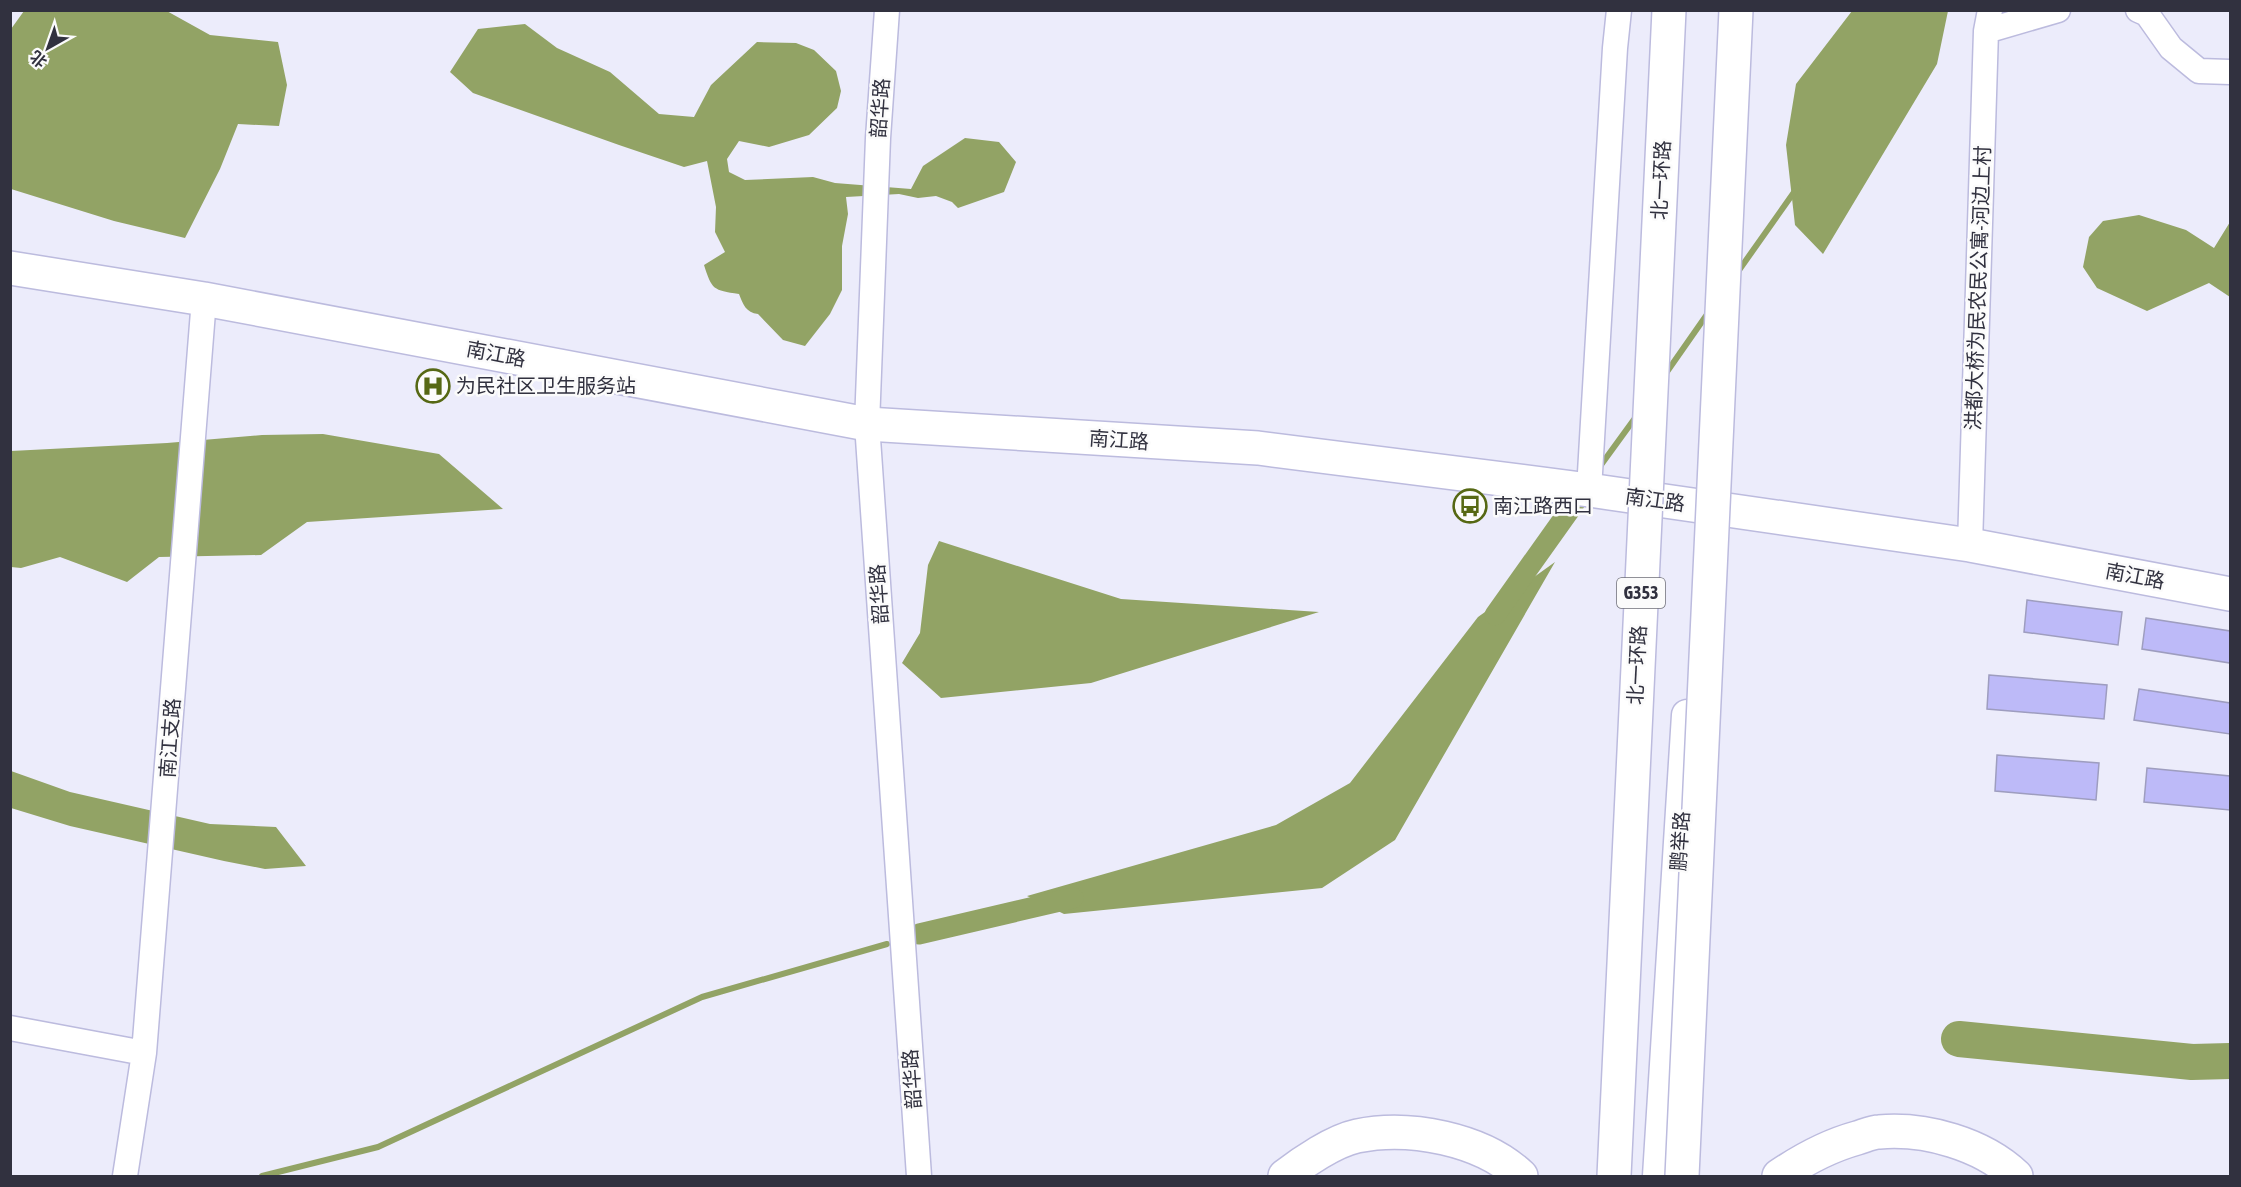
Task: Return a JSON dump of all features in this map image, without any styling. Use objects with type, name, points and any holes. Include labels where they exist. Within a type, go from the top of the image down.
[{"type":"main road","name":"北一环路","points":[[1614,1176],[1669,10]]},
{"type":"main road","points":[[1682,1176],[1736,10]]},
{"type":"main road","name":"南江路","points":[[10,268],[204,299],[867,424],[1258,448],[1589,490],[1970,545],[2230,594]]},
{"type":"main road","points":[[1286,1176],[1300,1164],[1332,1146],[1355,1136],[1386,1132],[1428,1135],[1465,1143],[1509,1166],[1521,1176]]},
{"type":"main road","points":[[1779,1176],[1802,1160],[1833,1145],[1878,1132],[1919,1133],[1958,1142],[2010,1171]]},
{"type":"street","name":"韶华路","points":[[887,10],[878,138],[867,424],[919,1176]]},
{"type":"street","points":[[1589,490],[1614,60],[1619,10]]},
{"type":"street","points":[[1988,21],[2058,10]]},
{"type":"street","points":[[2138,10],[2147,14],[2171,48],[2199,71],[2230,72]]},
{"type":"street","name":"洪都大桥为民农民公寓-河边上村","points":[[1970,545],[1988,21]]},
{"type":"street","name":"南江支路","points":[[125,1176],[144,1053],[204,299]]},
{"type":"street","name":"鹏举路","points":[[1659,1176],[1701,506]]},
{"type":"street","points":[[10,1028],[144,1053]]},
{"type":"shaded area","points":[[165,10],[210,35],[278,42],[287,85],[279,126],[238,124],[220,169],[185,238],[114,221],[11,189],[11,29],[24,11]]},
{"type":"shaded area","points":[[1852,11],[1948,11],[1937,64],[1823,254],[1795,225],[1786,145],[1796,84]]},
{"type":"shaded area","points":[[525,24],[557,48],[610,72],[659,114],[694,117],[711,85],[757,42],[796,43],[814,50],[836,71],[841,91],[837,108],[809,135],[769,147],[739,141],[727,159],[729,172],[745,180],[813,177],[835,183],[911,189],[923,166],[965,138],[999,142],[1016,162],[1004,192],[958,208],[952,202],[936,196],[918,198],[899,194],[846,197],[848,214],[842,246],[842,290],[830,314],[805,346],[783,340],[758,314],[748,310],[739,294],[719,290],[709,280],[704,265],[725,252],[715,232],[716,207],[707,161],[684,167],[619,145],[473,93],[450,72],[478,29]]},
{"type":"shaded area","points":[[2139,215],[2186,230],[2214,248],[2230,222],[2230,297],[2209,283],[2147,311],[2097,288],[2083,267],[2089,237],[2103,221]]},
{"type":"shaded area","points":[[323,434],[439,454],[503,509],[307,522],[261,555],[159,557],[127,582],[60,557],[21,568],[11,567],[11,451],[167,443],[262,435]]},
{"type":"shaded area","points":[[939,541],[1121,599],[1319,612],[1091,683],[941,698],[902,663],[920,633],[928,565]]},
{"type":"shaded area","points":[[1555,562],[1395,840],[1322,888],[1064,914],[1027,896],[1276,825],[1350,783],[1478,617]]},
{"type":"shaded area","points":[[11,771],[70,792],[210,824],[276,827],[306,866],[265,869],[224,861],[70,826],[11,808]]},
{"type":"building","points":[[2027,600],[2122,612],[2118,645],[2024,632]]},
{"type":"building","points":[[2146,618],[2230,631],[2230,663],[2142,649]]},
{"type":"building","points":[[1989,675],[2107,685],[2104,719],[1987,709]]},
{"type":"building","points":[[2139,689],[2230,703],[2230,734],[2134,720]]},
{"type":"building","points":[[1997,755],[2099,763],[2096,800],[1995,791]]},
{"type":"building","points":[[2147,768],[2230,776],[2230,810],[2144,802]]},
{"type":"waterway","points":[[1737,273],[1797,188]]},
{"type":"waterway","points":[[1664,376],[1708,313]]},
{"type":"waterway","points":[[1598,469],[1638,414]]},
{"type":"waterway","points":[[1495,615],[1574,504]]},
{"type":"waterway","points":[[919,934],[1073,898]]},
{"type":"waterway","points":[[262,1176],[378,1147],[702,997],[887,944]]},
{"type":"waterway","points":[[1959,1039],[2192,1062],[2230,1061]]},
{"type":"place","name":"为民社区卫生服务站","points":[[433,386]]},
{"type":"place","name":"南江路西口","points":[[1470,506]]}]
